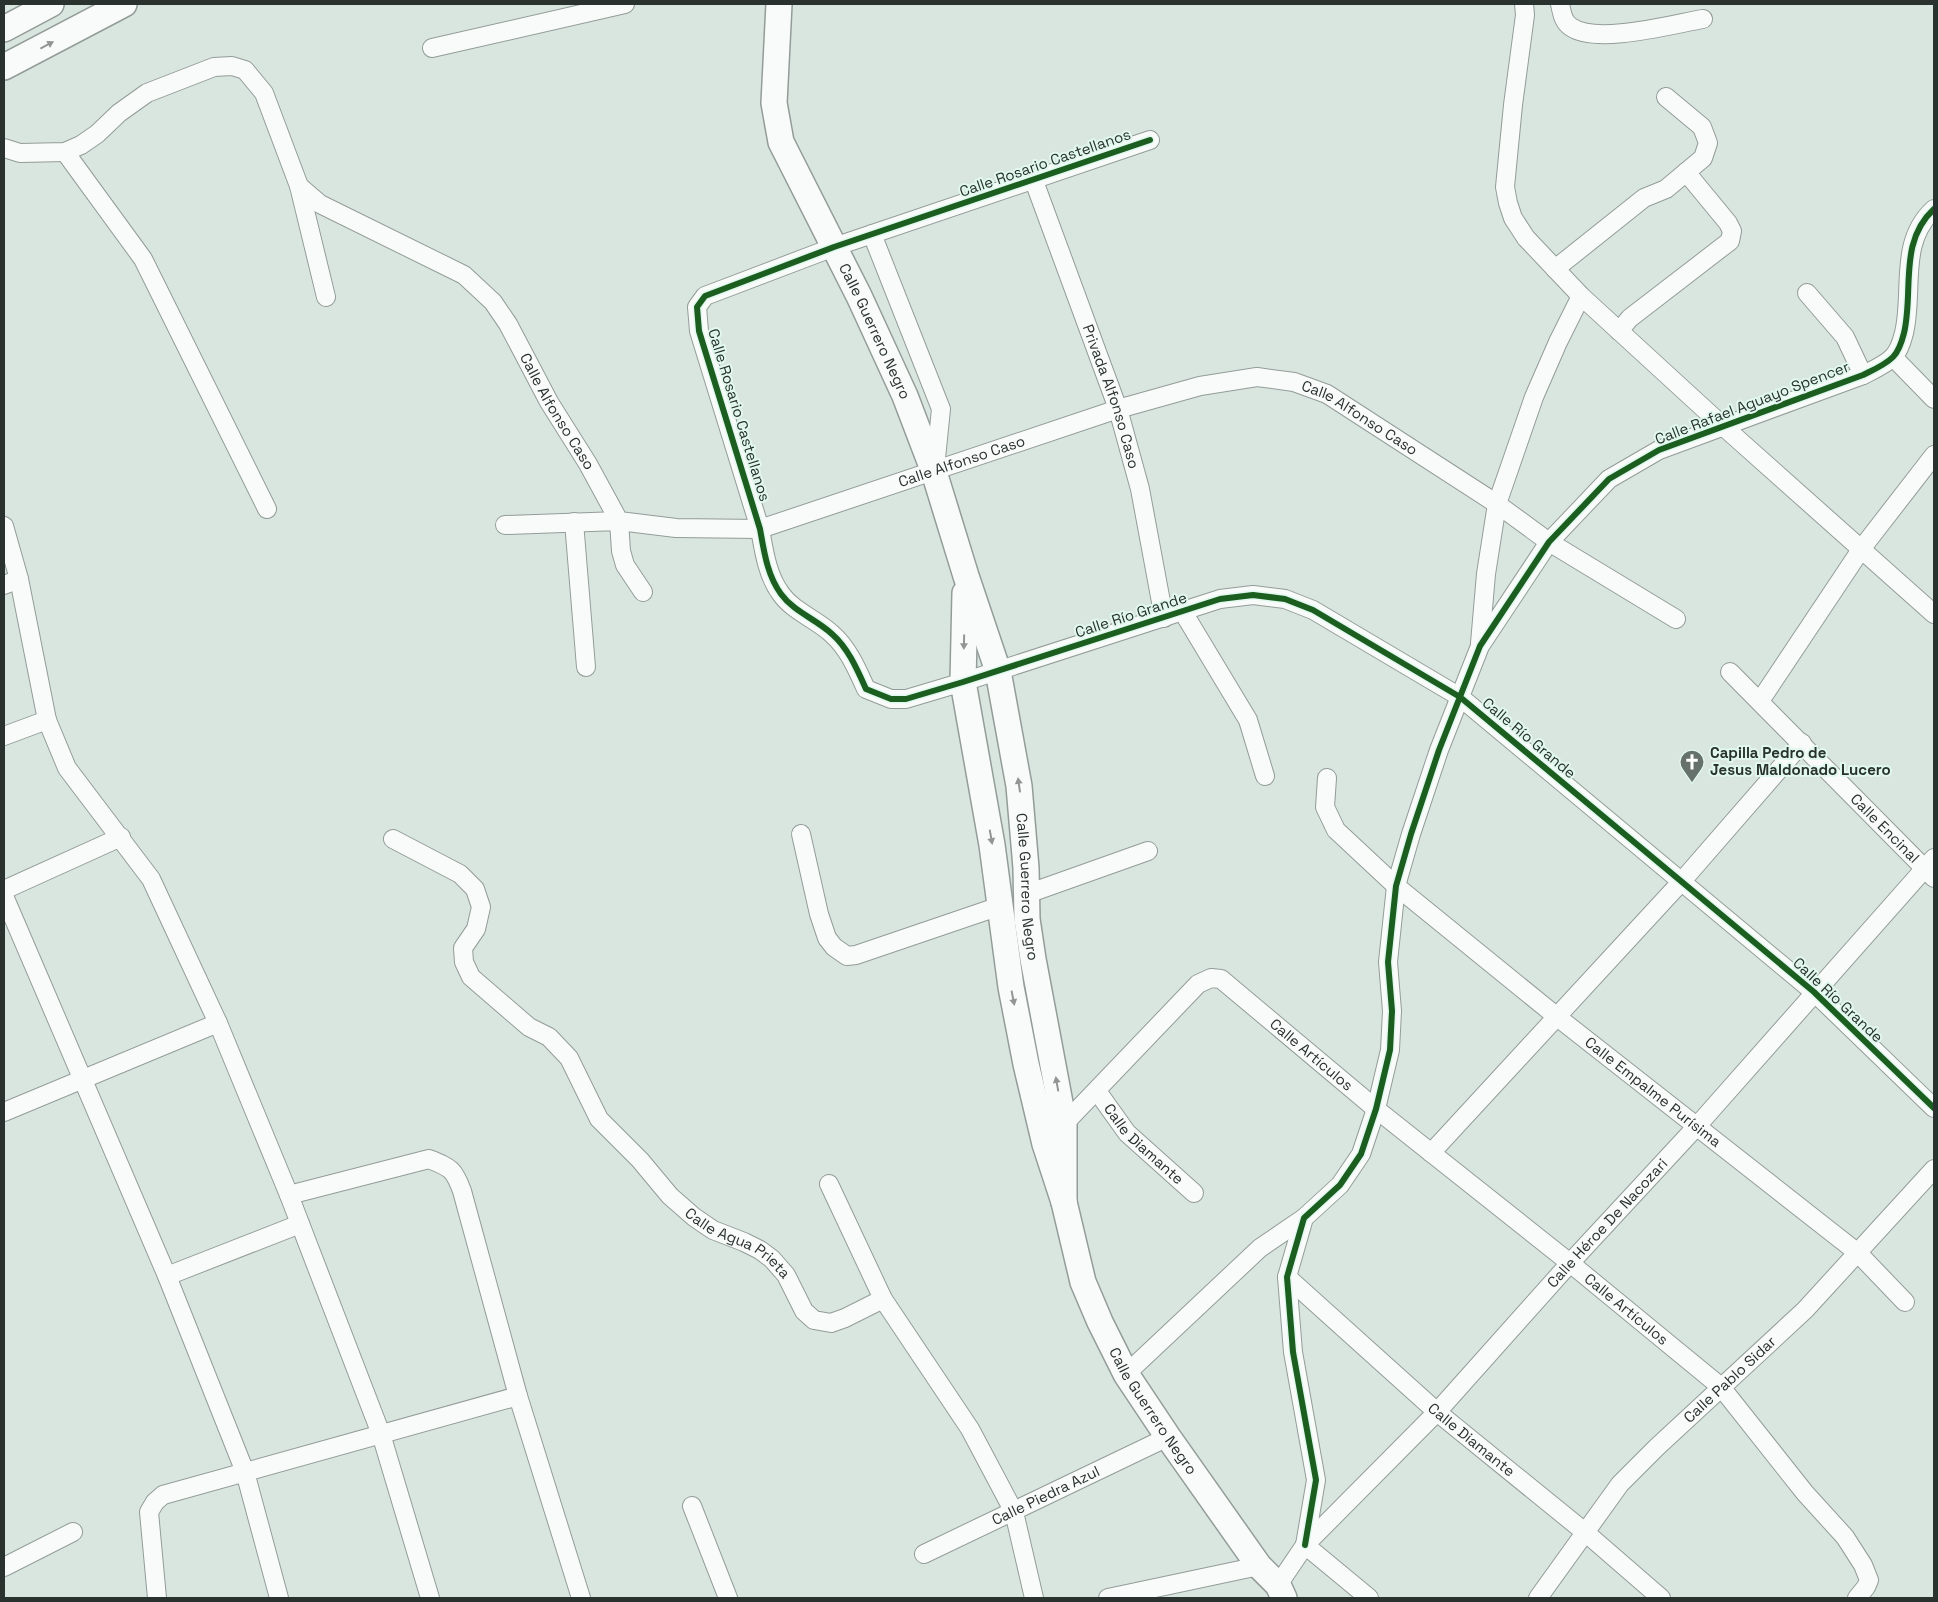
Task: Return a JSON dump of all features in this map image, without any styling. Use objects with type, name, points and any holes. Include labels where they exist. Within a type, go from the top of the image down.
[{"type":"street","points":[[4,29],[52,4]]},
{"type":"street","points":[[4,67],[124,4]]},
{"type":"street","points":[[432,48],[625,4]]},
{"type":"street","name":"Calle Guerrero Negro","points":[[779,4],[774,102],[777,128],[781,142],[834,247],[905,396],[934,472],[998,671],[1019,786],[1027,894],[1027,919],[1064,1124],[1064,1202]]},
{"type":"street","name":"Calle Rafael Aguayo Spencer","points":[[1524,4],[1525,15],[1512,105],[1505,187],[1513,218],[1526,238],[1581,296],[1618,331],[1934,614]]},
{"type":"street","points":[[1560,4],[1563,18],[1567,23],[1585,34],[1611,35],[1703,19]]},
{"type":"street","points":[[4,148],[20,153],[65,152],[81,145],[97,134],[119,113],[147,93],[214,67],[232,66],[245,70],[264,94],[299,186],[326,297]]},
{"type":"street","points":[[1555,269],[1644,198],[1666,189],[1704,158],[1708,143],[1702,127],[1666,97]]},
{"type":"street","name":"Calle Rosario Castellanos","points":[[998,671],[906,699],[891,699],[866,689],[854,662],[832,633],[800,612],[781,594],[764,556],[760,528],[699,331],[697,307],[705,296],[719,289],[834,247],[1034,181],[1150,140]]},
{"type":"street","points":[[65,152],[143,259],[267,509]]},
{"type":"street","points":[[1618,331],[1630,318],[1730,241],[1732,231],[1728,223],[1686,172]]},
{"type":"street","name":"Privada Alfonso Caso","points":[[1034,181],[1118,409],[1140,490],[1164,618]]},
{"type":"street","name":"Calle Alfonso Caso","points":[[299,186],[320,204],[464,275],[493,302],[508,324],[530,369],[588,464],[619,521],[676,528],[760,528],[934,472],[1118,409],[1200,386],[1257,377],[1294,382],[1327,394],[1497,504],[1549,542],[1676,619]]},
{"type":"street","points":[[1934,209],[1917,231],[1911,250],[1905,327],[1902,342],[1893,357],[1934,398]]},
{"type":"street","points":[[872,234],[941,409],[934,472]]},
{"type":"street","name":"Calle Rafael Aguayo Spencer","points":[[1807,293],[1845,337],[1863,375]]},
{"type":"street","points":[[1480,646],[1486,574],[1497,504],[1534,397],[1581,296]]},
{"type":"street","name":"Calle Rafael Aguayo Spencer","points":[[1126,1374],[1260,1248],[1304,1218],[1340,1185],[1361,1154],[1376,1109],[1390,1050],[1392,1011],[1388,962],[1396,886],[1410,834],[1480,646],[1549,542],[1609,479],[1659,450],[1863,375],[1881,366],[1893,357]]},
{"type":"street","points":[[1760,702],[1862,548],[1934,455]]},
{"type":"street","points":[[505,525],[619,521],[621,551],[625,565],[643,592]]},
{"type":"street","points":[[574,522],[586,667]]},
{"type":"street","points":[[4,526],[11,582],[47,720],[67,768],[151,879],[218,1023],[289,1195],[381,1434],[430,1598]]},
{"type":"street","name":"Calle Guerrero Negro","points":[[966,576],[963,682],[992,845],[1011,987],[1026,1064],[1045,1144],[1064,1202],[1083,1282],[1100,1322],[1126,1374],[1259,1566],[1281,1591]]},
{"type":"street","name":"Calle Río Grande","points":[[998,671],[1220,599],[1253,595],[1285,599],[1313,610],[1460,697],[1682,880],[1814,992],[1934,1108]]},
{"type":"street","points":[[1183,612],[1248,720],[1265,776]]},
{"type":"street","name":"Calle Encinal","points":[[1730,672],[1931,868]]},
{"type":"street","points":[[4,736],[47,720]]},
{"type":"street","points":[[1431,1153],[1682,880],[1802,744]]},
{"type":"street","name":"Calle Empalme Purísima","points":[[1327,778],[1325,807],[1336,830],[1396,886],[1556,1016],[1858,1252],[1905,1302]]},
{"type":"street","points":[[801,834],[819,914],[827,938],[834,947],[846,956],[856,955],[1000,906]]},
{"type":"street","points":[[4,890],[121,837]]},
{"type":"street","name":"Calle Agua Prieta","points":[[393,839],[460,874],[475,890],[481,907],[476,929],[463,948],[464,962],[471,978],[529,1027],[549,1037],[570,1058],[599,1119],[640,1160],[670,1196],[694,1217],[713,1230],[760,1250],[772,1259],[786,1275],[804,1311],[814,1320],[830,1323],[845,1318],[883,1299]]},
{"type":"street","points":[[1027,894],[1148,851]]},
{"type":"street","name":"Calle Héroe De Nacozari","points":[[1281,1591],[1305,1545],[1437,1412],[1570,1263],[1697,1126],[1814,992],[1931,868]]},
{"type":"street","points":[[4,896],[167,1276],[245,1472],[279,1598]]},
{"type":"street","name":"Calle Artículos","points":[[1064,1124],[1198,984],[1211,978],[1221,979],[1376,1109],[1570,1263],[1721,1387],[1805,1493],[1844,1537],[1863,1565],[1869,1580],[1857,1598]]},
{"type":"street","points":[[4,1112],[218,1023]]},
{"type":"street","name":"Calle Diamante","points":[[1096,1091],[1127,1133],[1194,1193]]},
{"type":"street","points":[[289,1195],[429,1160],[444,1165],[456,1174],[518,1396],[581,1598]]},
{"type":"street","name":"Calle Pablo Sidar","points":[[1538,1598],[1620,1484],[1656,1447],[1805,1310],[1934,1169]]},
{"type":"street","points":[[829,1184],[883,1299],[970,1428],[1014,1512],[1034,1598]]},
{"type":"street","points":[[1304,1218],[1288,1277],[1293,1352],[1316,1480],[1305,1545],[1369,1598]]},
{"type":"street","points":[[167,1276],[300,1224]]},
{"type":"street","name":"Calle Diamante","points":[[1288,1277],[1437,1412],[1586,1533],[1661,1598]]},
{"type":"street","points":[[157,1598],[149,1512],[154,1502],[163,1495],[518,1396]]},
{"type":"street","name":"Calle Piedra Azul","points":[[924,1554],[1168,1437]]},
{"type":"street","points":[[692,1506],[728,1598]]},
{"type":"street","points":[[4,1567],[73,1532]]},
{"type":"street","points":[[1108,1598],[1259,1566]]},
{"type":"cycle path","points":[[1150,140],[834,247],[705,296],[697,307],[699,331],[760,529],[769,571],[781,594],[792,606],[826,629],[838,640],[852,659],[866,689],[891,699],[906,699],[963,682],[1220,599],[1253,595],[1285,599],[1313,610],[1460,697],[1814,992],[1934,1108]]},
{"type":"cycle path","points":[[1305,1545],[1316,1480],[1293,1352],[1287,1277],[1304,1218],[1340,1185],[1361,1154],[1376,1109],[1390,1050],[1392,1011],[1388,962],[1396,886],[1439,750],[1480,646],[1549,542],[1609,479],[1659,450],[1863,375],[1883,365],[1893,357],[1899,349],[1907,317],[1911,252],[1923,222],[1934,209]]},
{"type":"place","name":"Capilla Pedro de Jesus Maldonado Lucero","points":[[1692,783]]}]
